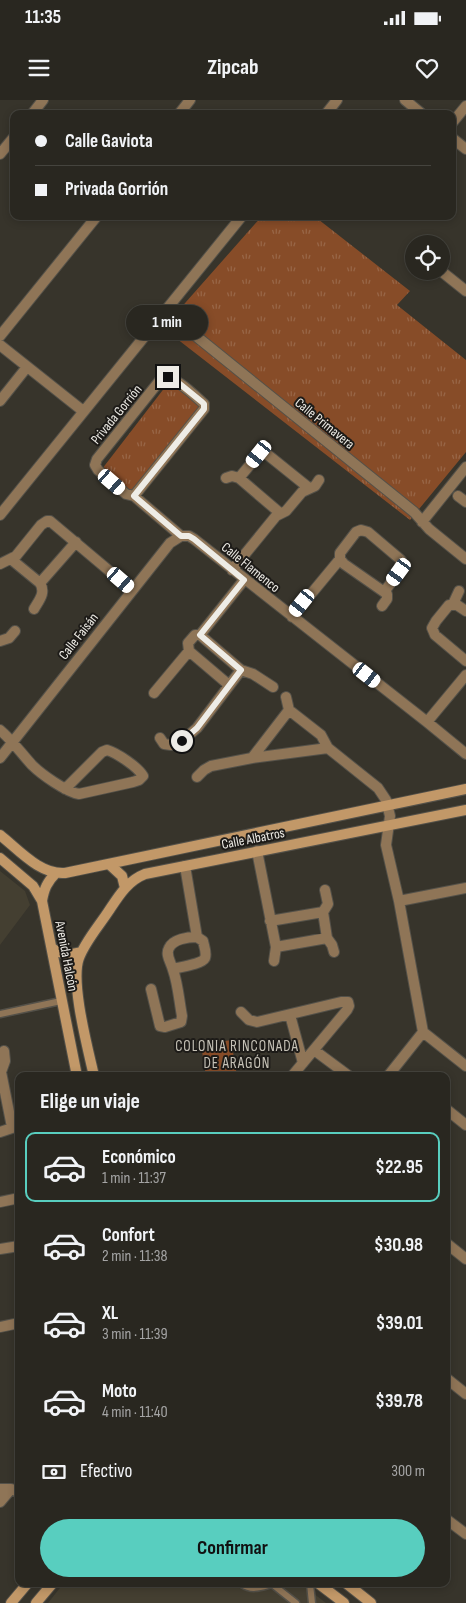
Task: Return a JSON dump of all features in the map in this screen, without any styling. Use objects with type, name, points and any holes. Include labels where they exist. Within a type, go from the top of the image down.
[{"type":"street","points":[[35,110],[44,100]]},
{"type":"street","points":[[182,110],[190,100]]},
{"type":"street","points":[[329,110],[337,100]]},
{"type":"street","points":[[405,100],[417,110]]},
{"type":"street","points":[[456,118],[466,106]]},
{"type":"street","points":[[456,141],[466,149]]},
{"type":"street","points":[[0,154],[10,142]]},
{"type":"street","points":[[0,336],[94,220]]},
{"type":"street","points":[[0,514],[239,220]]},
{"type":"street","points":[[450,278],[466,291]]},
{"type":"street","name":"Calle Primavera","points":[[165,311],[414,512],[429,529],[466,559]]},
{"type":"street","points":[[0,345],[84,411]]},
{"type":"street","points":[[0,401],[27,367]]},
{"type":"street","name":"Privada Gorrión","points":[[134,496],[204,409],[204,404],[172,378],[161,380],[96,461],[98,470],[126,494],[134,496],[181,536]]},
{"type":"street","points":[[239,478],[259,454],[263,453],[309,488]]},
{"type":"street","points":[[422,522],[466,467]]},
{"type":"street","points":[[226,478],[234,476],[239,478],[280,513]]},
{"type":"street","points":[[232,570],[280,513],[289,508],[302,492],[315,486],[319,480]]},
{"type":"street","points":[[0,564],[12,560],[41,525],[47,521],[53,522],[132,590]]},
{"type":"street","points":[[382,606],[387,596],[384,592],[344,564],[340,559],[340,553],[356,532],[361,530],[368,532],[402,560],[399,572],[384,592]]},
{"type":"street","name":"Calle Flamenco","points":[[181,536],[189,536],[194,539],[466,754]]},
{"type":"street","name":"Calle Faisán","points":[[0,758],[170,543],[181,536]]},
{"type":"street","points":[[40,583],[76,542]]},
{"type":"street","points":[[292,617],[340,559]]},
{"type":"street","points":[[12,560],[40,583],[43,588],[42,595],[34,609]]},
{"type":"street","points":[[229,685],[189,651],[188,643],[195,635],[200,635],[244,580]]},
{"type":"street","points":[[458,591],[453,604],[446,607],[436,621],[433,632],[466,662]]},
{"type":"street","points":[[453,604],[466,611]]},
{"type":"street","points":[[0,641],[9,638],[15,630]]},
{"type":"street","points":[[200,635],[241,670],[253,674],[272,687]]},
{"type":"street","points":[[154,693],[189,651]]},
{"type":"street","points":[[160,738],[164,744],[169,746],[187,737],[197,728],[241,670]]},
{"type":"street","points":[[427,722],[466,675]]},
{"type":"street","points":[[286,697],[289,710],[321,735],[328,748],[378,788],[384,797],[388,806],[390,825],[386,835],[386,845],[399,901],[423,1032],[466,1066]]},
{"type":"street","points":[[252,758],[289,710]]},
{"type":"street","points":[[0,730],[31,764],[65,789],[79,794],[137,781],[143,776],[140,771],[107,750],[102,752],[65,789]]},
{"type":"street","points":[[197,777],[211,766],[252,758],[328,748]]},
{"type":"street","name":"Calle Albatros","points":[[56,873],[109,864],[466,789]]},
{"type":"street","name":"Calle Albatros","points":[[81,952],[125,888],[133,880],[145,874],[466,810]]},
{"type":"street","points":[[0,835],[40,867],[56,873],[48,881],[42,901]]},
{"type":"street","points":[[257,851],[276,947],[274,961]]},
{"type":"street","name":"Avenida Halcón","points":[[0,858],[33,886],[42,901],[75,1072]]},
{"type":"street","points":[[109,864],[122,876],[125,888]]},
{"type":"street","points":[[173,969],[199,963],[204,959],[205,953],[202,941],[197,937],[185,866]]},
{"type":"street","points":[[399,901],[466,888]]},
{"type":"street","points":[[325,890],[328,904],[323,912],[327,938],[334,952]]},
{"type":"street","points":[[270,921],[323,912]]},
{"type":"street","points":[[151,989],[160,1026],[164,1027],[180,1022],[182,1016],[173,969],[167,953],[170,945],[175,941],[197,937]]},
{"type":"street","points":[[276,947],[327,938]]},
{"type":"street","points":[[52,948],[63,954],[81,952]]},
{"type":"street","name":"Avenida Halcón","points":[[81,952],[76,966],[76,978],[93,1072]]},
{"type":"street","points":[[241,1012],[252,1022],[348,1002],[347,1010],[295,1072]]},
{"type":"street","points":[[290,1015],[303,1063]]},
{"type":"street","points":[[391,1072],[423,1032]]},
{"type":"street","points":[[314,1050],[344,1072]]},
{"type":"street","points":[[0,1132],[15,1126],[1,1072],[4,1051]]},
{"type":"street","points":[[450,1112],[466,1125]]},
{"type":"street","points":[[0,1202],[15,1199]]},
{"type":"street","points":[[450,1246],[466,1259]]},
{"type":"street","points":[[0,1249],[15,1247]]},
{"type":"street","points":[[0,1327],[15,1324]]},
{"type":"street","points":[[450,1381],[466,1394]]},
{"type":"street","points":[[0,1490],[15,1491]]},
{"type":"street","points":[[0,1502],[15,1491]]},
{"type":"street","points":[[450,1522],[466,1534]]},
{"type":"street","points":[[11,1603],[24,1587]]},
{"type":"street","points":[[36,1603],[49,1587]]},
{"type":"street","points":[[323,1587],[344,1603]]},
{"type":"street","points":[[332,1593],[337,1587]]},
{"type":"street","points":[[351,1587],[371,1603]]},
{"type":"lane","points":[[0,1014],[61,1001]]},
{"type":"lane","points":[[276,1587],[296,1603]]},
{"type":"lane","points":[[310,1587],[312,1603]]},
{"type":"shaded area","points":[[0,871],[25,891],[30,905],[0,945]]},
{"type":"shaded area","points":[[61,1587],[305,1587],[326,1603],[48,1603]]},
{"type":"green space","points":[[258,220],[319,220],[410,291],[397,305],[466,360],[466,452],[410,520],[163,328]]},
{"type":"green space","points":[[169,382],[203,408],[135,495],[102,469]]},
{"type":"green space","points":[[231,1040],[236,1072],[205,1072],[201,1045]]},
{"type":"district","name":"COLONIA RINCONADA DE ARAGÓN","points":[[237,1054]]},
{"type":"route","points":[[168,377],[175,380],[202,402],[204,409],[134,496],[181,536],[189,536],[194,539],[244,580],[200,635],[241,670],[197,728],[182,741]]}]
